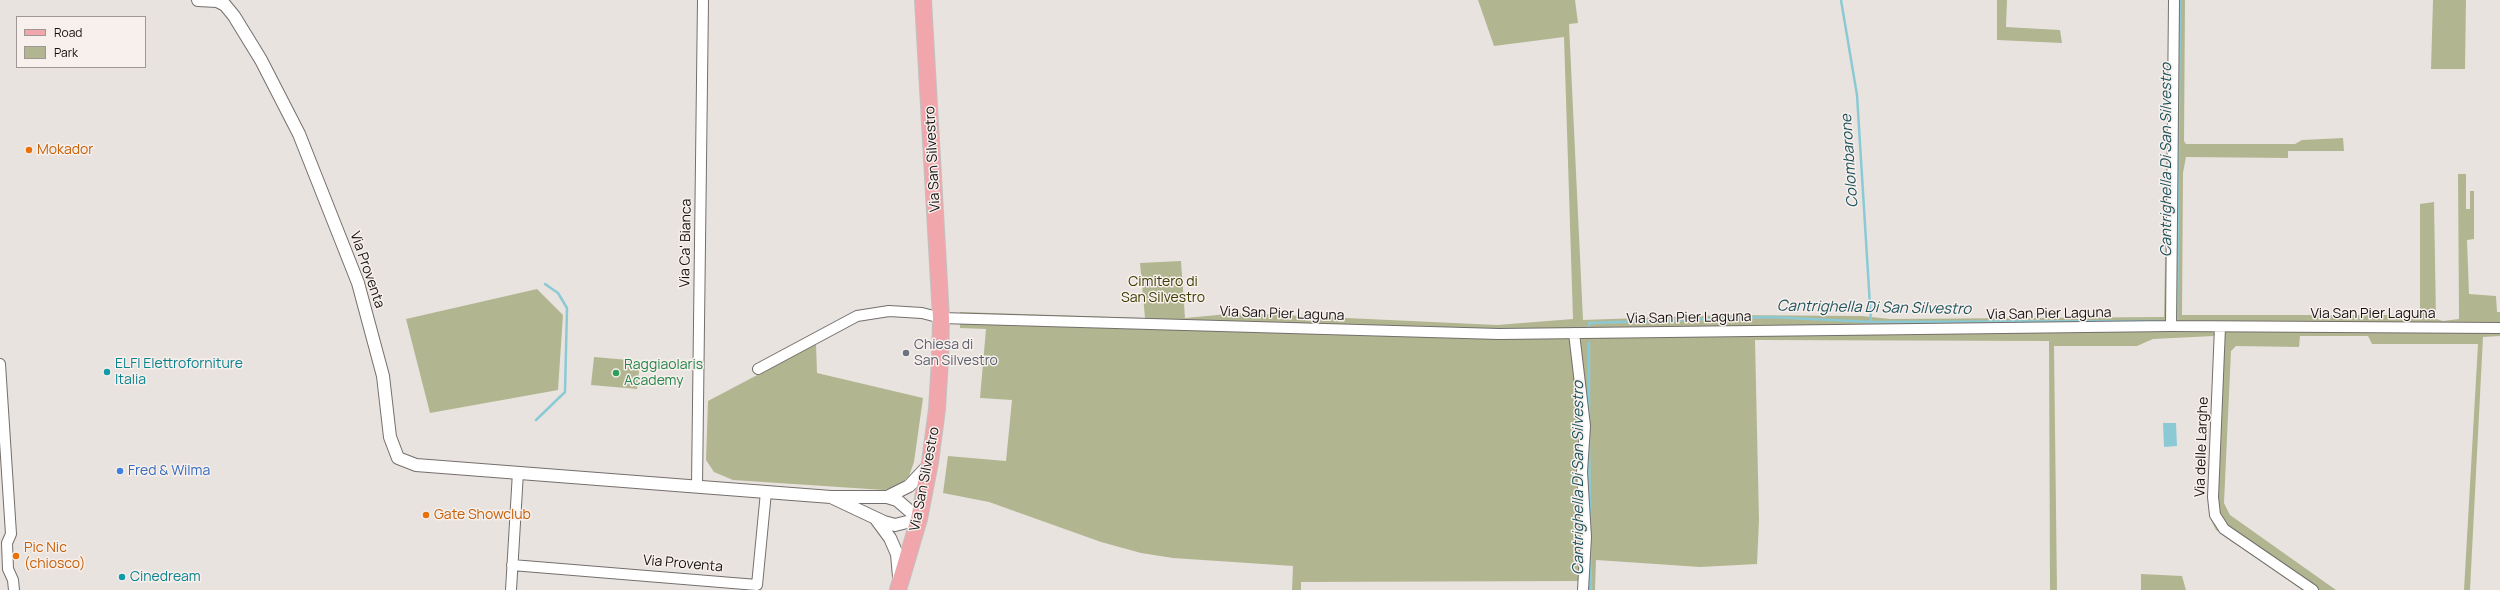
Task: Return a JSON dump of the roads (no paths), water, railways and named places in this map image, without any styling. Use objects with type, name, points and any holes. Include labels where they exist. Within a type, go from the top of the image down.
[{"type":"main road","name":"Via San Silvestro","points":[[898,590],[919,519],[938,409],[941,318],[923,0]]},
{"type":"street","points":[[198,0],[216,0]]},
{"type":"street","name":"Via Proventa","points":[[216,0],[225,5],[234,16],[264,65],[299,134],[320,183],[358,283],[383,376],[390,437],[398,458],[416,465],[831,497],[887,497],[897,500],[919,519]]},
{"type":"street","name":"Via Ca' Bianca","points":[[697,486],[702,0]]},
{"type":"street","points":[[2170,326],[2174,0]]},
{"type":"street","points":[[758,369],[857,316],[889,310],[922,313],[941,318]]},
{"type":"street","name":"Via San Pier Laguna","points":[[941,318],[1574,334],[2170,326],[2500,328]]},
{"type":"street","name":"Via delle Larghe","points":[[2220,327],[2213,497],[2215,516],[2224,529],[2314,590]]},
{"type":"street","points":[[1574,334],[1585,426],[1582,472],[1586,537],[1583,590]]},
{"type":"street","points":[[0,364],[3,465],[10,534],[7,543],[8,569],[13,580],[14,590]]},
{"type":"street","name":"Via Proventa","points":[[887,497],[909,486],[926,470],[930,462]]},
{"type":"street","points":[[511,590],[518,472]]},
{"type":"street","name":"Via Proventa","points":[[512,564],[757,585],[766,492]]},
{"type":"street","name":"Via Proventa","points":[[831,497],[876,519],[895,525],[919,519]]},
{"type":"street","name":"Via Proventa","points":[[876,519],[890,538],[897,554],[900,574],[898,590]]},
{"type":"water","points":[[2163,423],[2176,423],[2177,446],[2164,447]]},
{"type":"waterway","name":"Colombarone","points":[[1841,0],[1857,95],[1871,322]]},
{"type":"waterway","name":"Cantrighella Di San Silvestro","points":[[2177,320],[2180,0]]},
{"type":"waterway","points":[[536,420],[565,392],[567,308],[558,293],[545,284]]},
{"type":"waterway","name":"Colombarone","points":[[1589,326],[1589,323],[1771,317],[1871,322],[2162,321]]},
{"type":"waterway","name":"Cantrighella Di San Silvestro","points":[[1589,343],[1589,420]]},
{"type":"waterway","name":"Cantrighella Di San Silvestro","points":[[1589,441],[1591,590]]},
{"type":"place","name":"Mokador","points":[[29,150]]},
{"type":"place","name":"Chiesa di San Silvestro","points":[[906,353]]},
{"type":"place","name":"ELFI Elettroforniture Italia","points":[[107,372]]},
{"type":"place","name":"Raggiaolaris Academy","points":[[616,373]]},
{"type":"place","name":"Fred & Wilma","points":[[120,471]]},
{"type":"place","name":"Gate Showclub","points":[[426,515]]},
{"type":"place","name":"Pic Nic (chiosco)","points":[[16,556]]},
{"type":"place","name":"Cinedream","points":[[122,577]]},
{"type":"park label","name":"Cimitero di San Silvestro","points":[[1163,290]]}]
